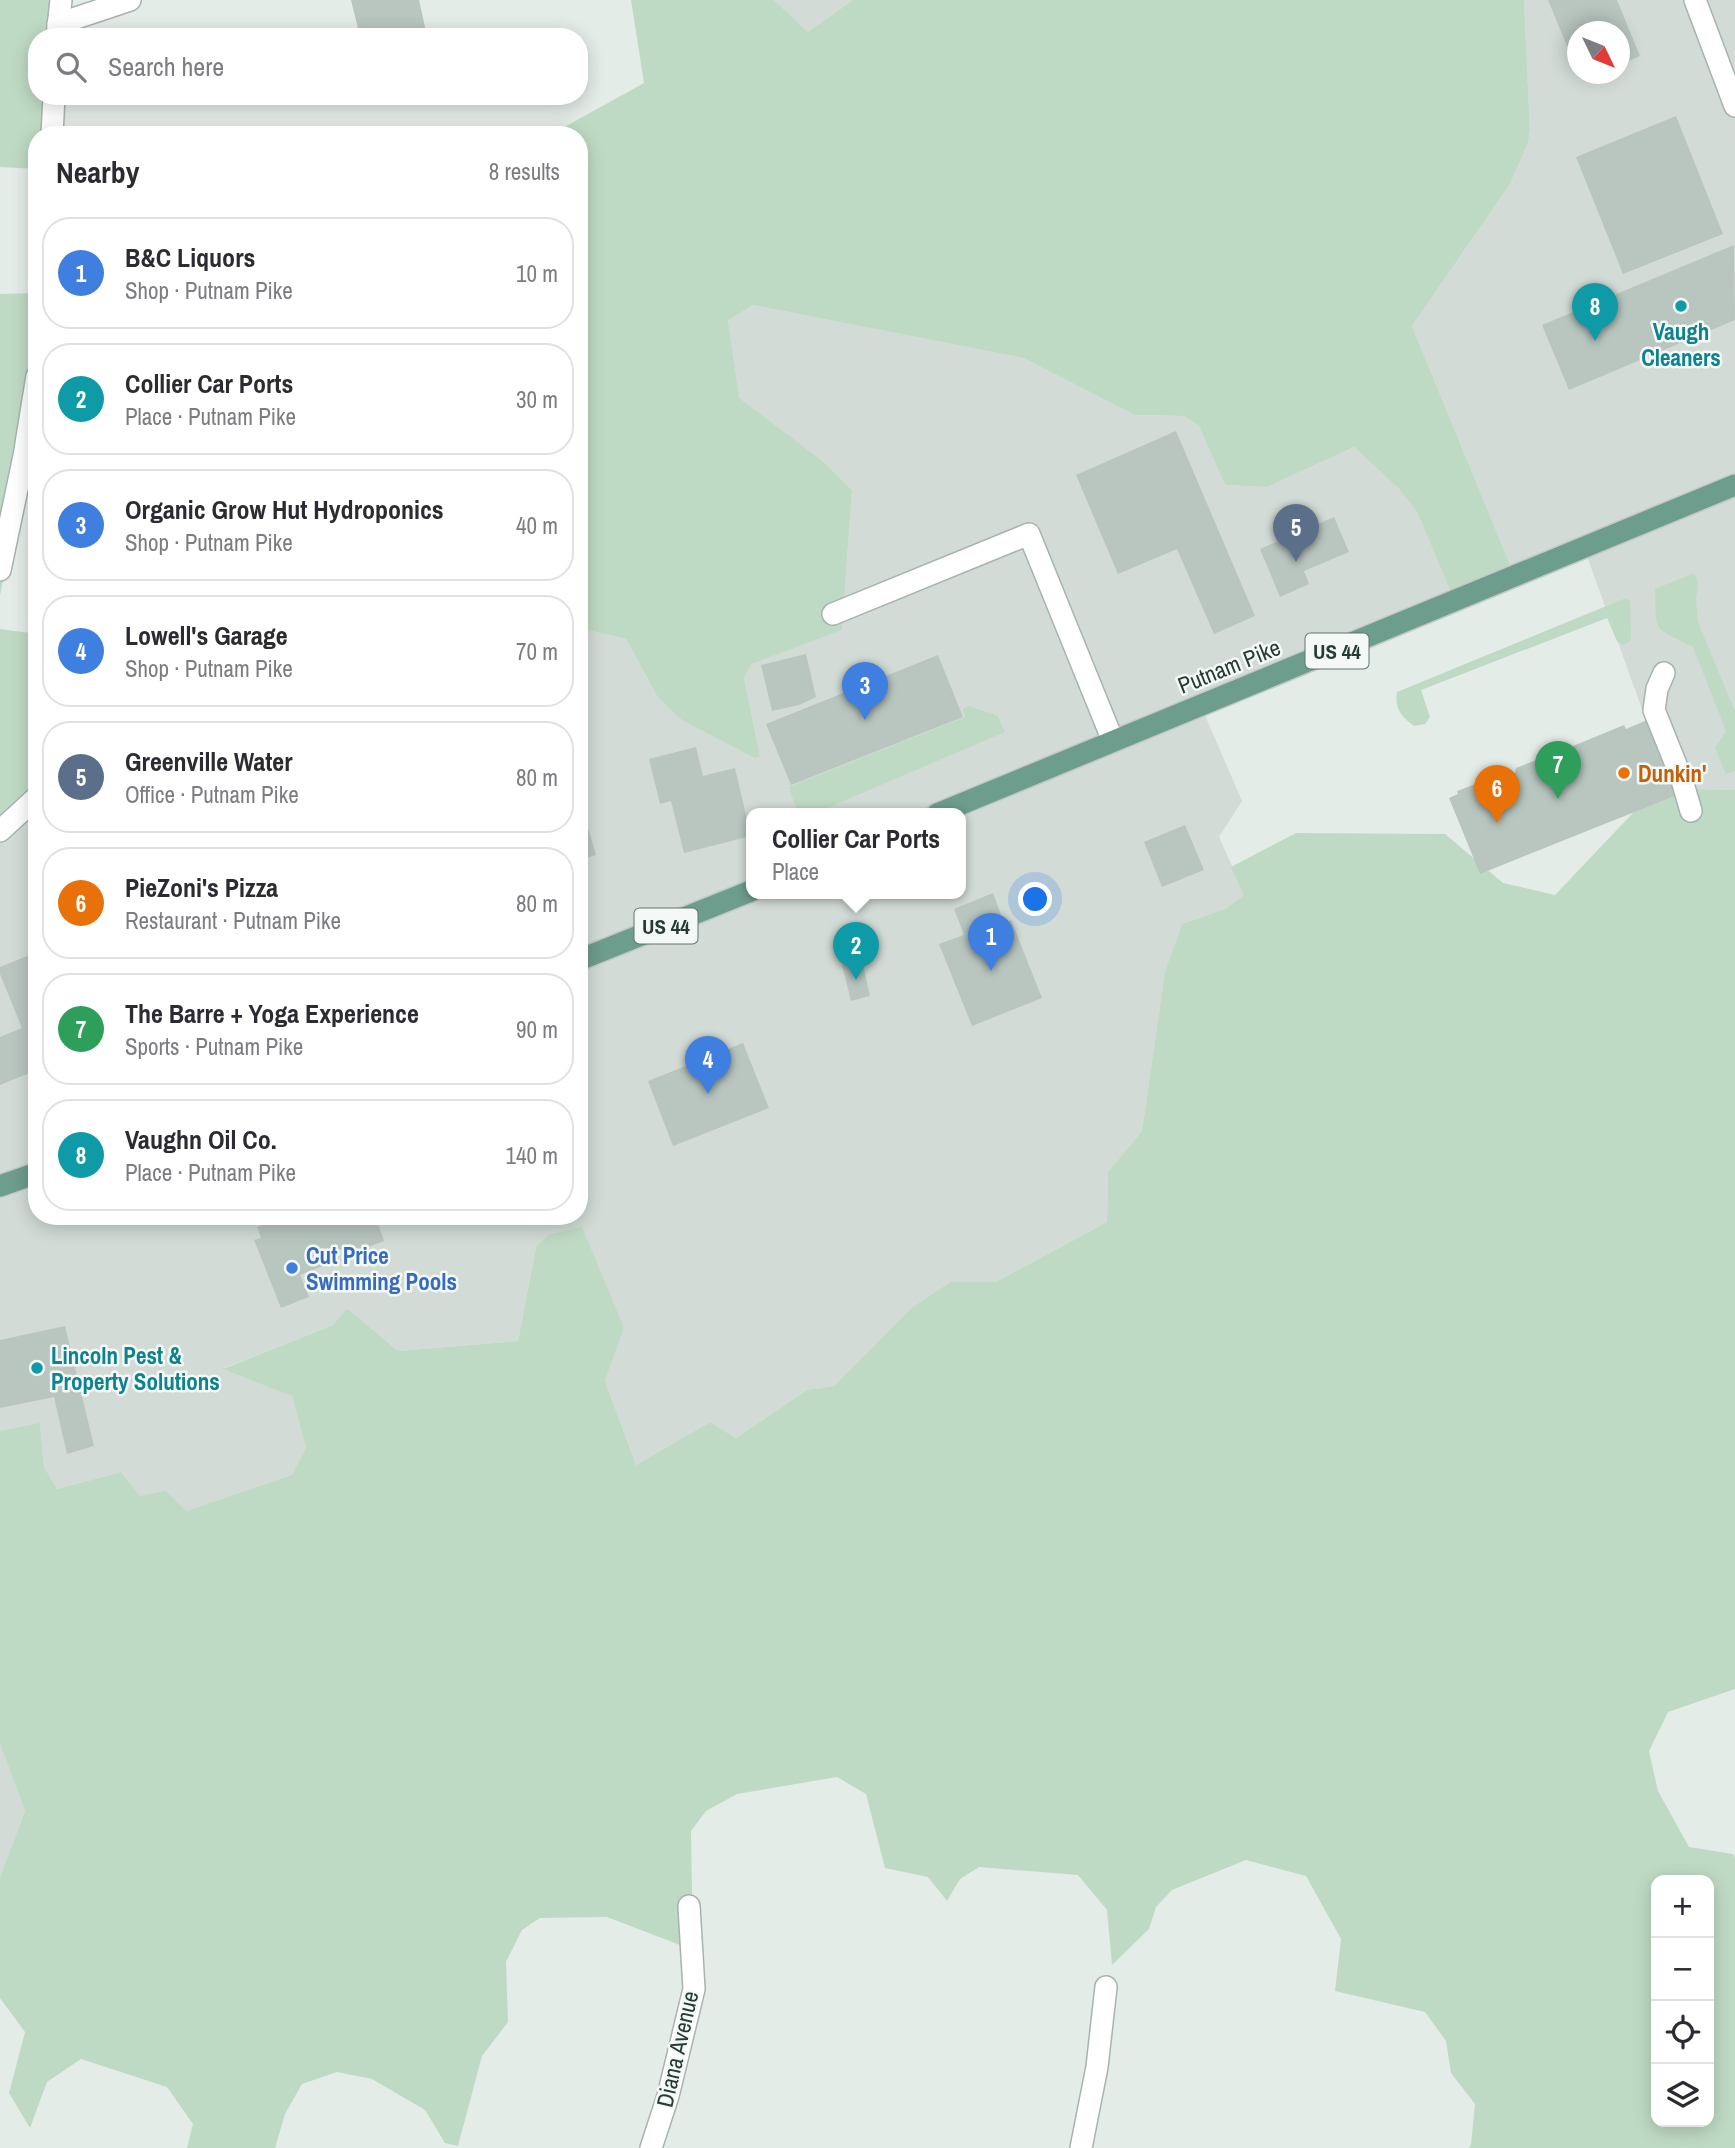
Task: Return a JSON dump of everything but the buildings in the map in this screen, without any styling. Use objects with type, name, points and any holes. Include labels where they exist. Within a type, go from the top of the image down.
[{"type":"main road","name":"Putnam Pike","points":[[951,808],[1735,485]]},
{"type":"main road","name":"US 44","points":[[588,956],[746,893]]},
{"type":"main road","points":[[0,1186],[28,1175]]},
{"type":"street","points":[[57,28],[61,0]]},
{"type":"street","points":[[64,28],[130,0]]},
{"type":"street","points":[[1695,0],[1735,106]]},
{"type":"street","points":[[52,126],[54,105]]},
{"type":"street","points":[[0,570],[28,431]]},
{"type":"street","points":[[833,614],[1029,534],[1113,741]]},
{"type":"street","points":[[1664,673],[1657,689],[1654,710],[1681,777],[1691,811]]},
{"type":"street","points":[[0,831],[28,805]]},
{"type":"street","name":"Diana Avenue","points":[[651,2148],[668,2096],[694,1989],[689,1906]]},
{"type":"street","points":[[1081,2148],[1097,2067],[1106,1987]]},
{"type":"shaded area","points":[[774,0],[853,0],[808,32]]},
{"type":"shaded area","points":[[1524,0],[1735,0],[1735,790],[1692,789],[1651,734],[1588,559],[1581,552],[1515,577],[1412,326],[1510,184],[1528,143],[1530,130]]},
{"type":"shaded area","points":[[753,305],[1023,358],[1135,415],[1184,416],[1199,426],[1225,485],[1267,487],[1354,447],[1399,489],[1417,512],[1455,602],[1201,706],[1242,801],[1219,837],[1245,895],[1227,908],[1182,924],[1165,973],[1142,1131],[1108,1172],[1107,1222],[996,1282],[950,1282],[911,1308],[834,1386],[807,1390],[736,1438],[710,1422],[636,1465],[605,1381],[624,1328],[536,1247],[518,1341],[398,1351],[347,1308],[333,1325],[224,1368],[292,1396],[306,1448],[293,1475],[186,1511],[140,1496],[121,1472],[57,1489],[44,1467],[40,1424],[0,1431],[0,839],[28,813],[28,1225],[588,1225],[588,630],[626,639],[657,696],[760,756],[744,678],[751,663],[842,630],[852,490],[824,462],[738,398],[728,319]]},
{"type":"shaded area","points":[[0,1744],[25,1811],[0,1877]]},
{"type":"green space","points":[[0,0],[69,0],[61,28],[28,28],[28,105],[56,105],[55,126],[28,126],[28,169],[0,167]]},
{"type":"green space","points":[[631,0],[774,0],[808,32],[853,0],[1524,0],[1530,130],[1528,143],[1510,184],[1412,326],[1515,577],[1455,602],[1417,512],[1399,489],[1354,447],[1267,487],[1225,485],[1199,426],[1184,416],[1135,415],[1023,358],[753,305],[728,320],[739,398],[824,462],[852,490],[842,630],[751,664],[744,678],[760,756],[755,758],[682,720],[657,696],[626,639],[588,630],[588,126],[566,126],[644,83]]},
{"type":"green space","points":[[28,293],[28,446],[0,596],[0,294]]},
{"type":"green space","points":[[1694,573],[1698,583],[1698,622],[1735,712],[1735,771],[1726,774],[1715,748],[1726,731],[1693,647],[1664,632],[1657,622],[1655,589]]},
{"type":"green space","points":[[1626,598],[1630,601],[1631,640],[1624,645],[1617,641],[1607,618],[1421,690],[1430,717],[1425,724],[1414,726],[1400,712],[1397,692]]},
{"type":"green space","points":[[0,629],[28,633],[28,813],[0,839]]},
{"type":"green space","points":[[969,706],[998,716],[1005,732],[827,808],[796,808],[789,787],[965,717],[963,709]]},
{"type":"green space","points":[[1668,776],[1692,789],[1735,790],[1735,1689],[1668,1712],[1649,1751],[1658,1791],[1689,1847],[1733,1854],[1735,1857],[1735,2148],[1469,2148],[1475,2104],[1451,2073],[1446,2041],[1425,2012],[1335,1991],[1341,1939],[1306,1876],[1246,1860],[1172,1890],[1156,1907],[1149,1929],[1112,1965],[1107,1910],[1078,1875],[979,1867],[960,1879],[947,1901],[928,1877],[885,1868],[866,1794],[837,1777],[737,1794],[706,1811],[691,1831],[693,1950],[607,1917],[540,1918],[522,1930],[506,1962],[508,2022],[482,2056],[458,2146],[445,2143],[425,2110],[372,2079],[337,2072],[302,2084],[285,2114],[275,2148],[187,2148],[193,2124],[167,2087],[81,2059],[47,2082],[30,2128],[9,2093],[25,2032],[0,1998],[0,1877],[25,1811],[0,1744],[0,1431],[40,1423],[44,1467],[57,1489],[121,1472],[140,1496],[166,1491],[186,1511],[292,1475],[306,1448],[292,1396],[223,1369],[333,1325],[347,1308],[398,1351],[518,1341],[536,1247],[548,1235],[582,1227],[624,1328],[605,1381],[636,1465],[710,1422],[736,1438],[807,1390],[834,1386],[911,1308],[950,1282],[996,1282],[1107,1222],[1108,1172],[1142,1131],[1165,972],[1182,924],[1227,908],[1244,895],[1231,867],[1296,833],[1445,834],[1503,883],[1555,895]]},
{"type":"place","name":"Vaugh Cleaners","points":[[1681,306]]},
{"type":"place","name":"Vaughn Oil Co.","points":[[1595,341]]},
{"type":"place","name":"Greenville Water","points":[[1296,562]]},
{"type":"place","name":"Organic Grow Hut Hydroponics","points":[[865,720]]},
{"type":"place","name":"Dunkin'","points":[[1624,773]]},
{"type":"place","name":"The Barre + Yoga Experience","points":[[1558,799]]},
{"type":"place","name":"PieZoni's Pizza","points":[[1497,823]]},
{"type":"place","name":"B&C Liquors","points":[[991,971]]},
{"type":"place","name":"Collier Car Ports","points":[[856,980]]},
{"type":"place","name":"Lowell's Garage","points":[[708,1094]]},
{"type":"place","name":"Cut Price Swimming Pools","points":[[292,1268]]},
{"type":"place","name":"Lincoln Pest & Property Solutions","points":[[37,1368]]}]
